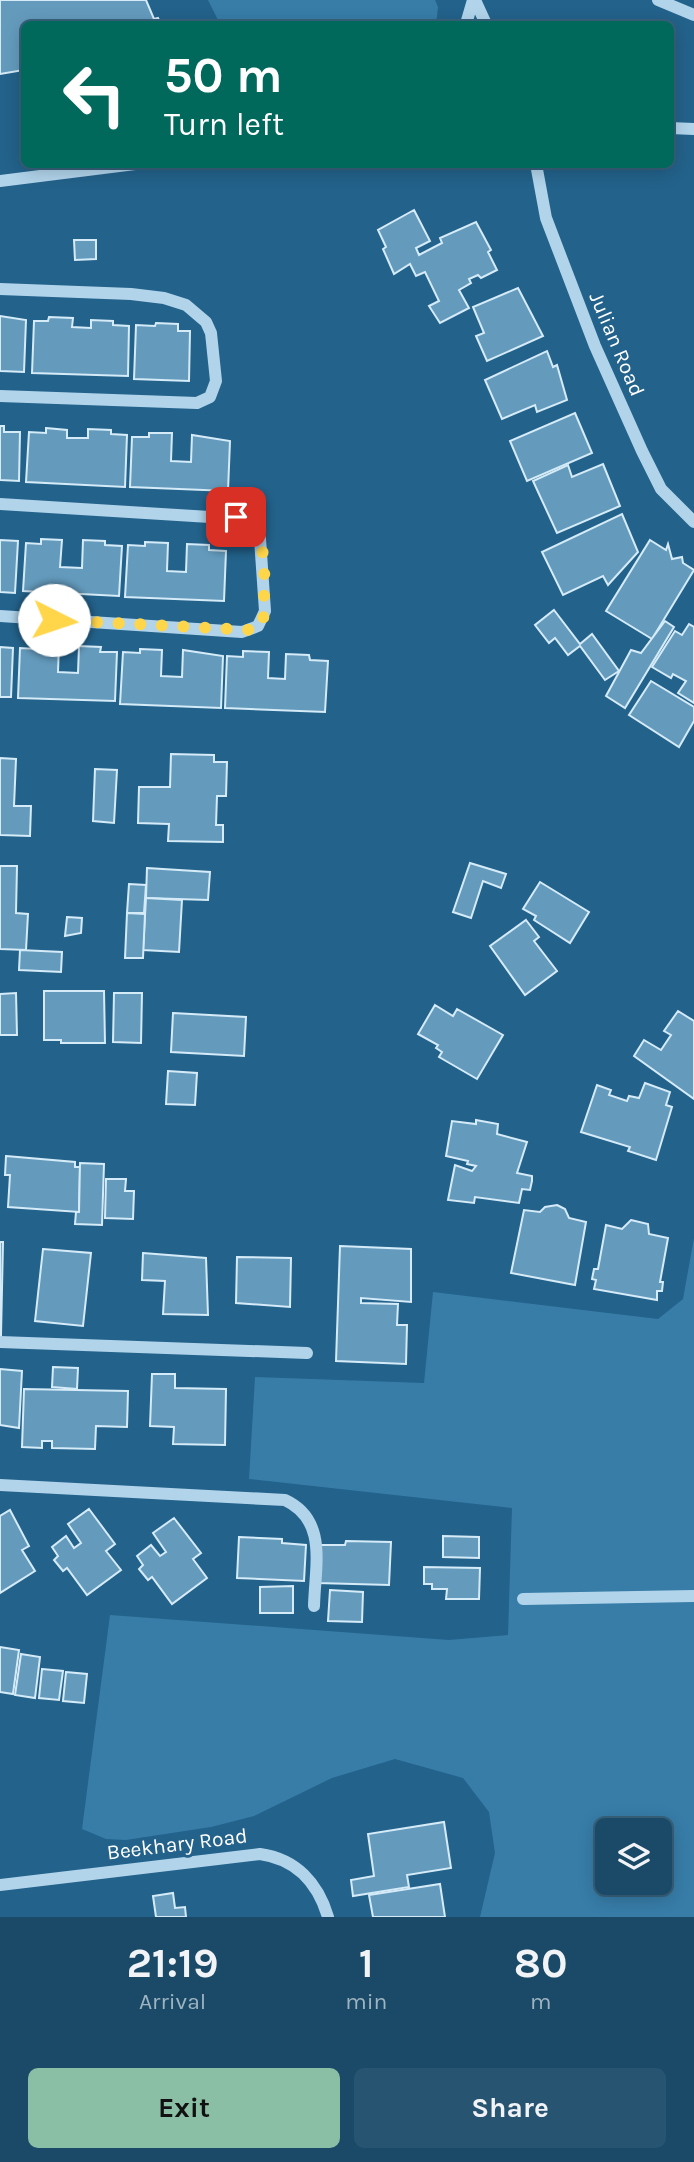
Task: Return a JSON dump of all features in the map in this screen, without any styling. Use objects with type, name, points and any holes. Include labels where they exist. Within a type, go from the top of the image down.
[{"type":"street","points":[[467,21],[474,0]]},
{"type":"street","points":[[474,0],[484,21]]},
{"type":"street","points":[[658,0],[694,15]]},
{"type":"street","points":[[674,128],[694,129]]},
{"type":"street","points":[[0,181],[103,168]]},
{"type":"street","name":"Julian Road","points":[[537,168],[546,218],[595,346],[636,439],[661,489],[694,522]]},
{"type":"street","points":[[0,289],[131,294],[175,300],[206,322],[211,333],[216,381],[210,397],[197,403],[0,396]]},
{"type":"street","points":[[0,504],[242,519],[255,529],[260,540],[264,611],[258,626],[242,632],[0,617]]},
{"type":"street","points":[[0,1342],[307,1353]]},
{"type":"street","points":[[0,1485],[285,1500],[302,1510],[314,1526],[314,1606]]},
{"type":"street","points":[[523,1599],[694,1595]]},
{"type":"street","name":"Beekhary Road","points":[[0,1885],[260,1854],[286,1860],[300,1870],[313,1884],[328,1917]]},
{"type":"shaded area","points":[[208,0],[435,0],[438,7],[436,21],[218,21]]},
{"type":"shaded area","points":[[694,1238],[694,1917],[480,1917],[495,1853],[489,1812],[463,1778],[395,1759],[332,1778],[254,1816],[211,1827],[126,1840],[106,1839],[82,1829],[110,1615],[449,1640],[508,1635],[512,1508],[249,1479],[255,1377],[424,1383],[433,1292],[658,1319],[683,1299]]},
{"type":"building","points":[[0,0],[146,0],[154,19],[158,18],[160,21],[21,21],[21,70],[0,74]]},
{"type":"building","points":[[414,210],[430,241],[416,248],[419,255],[442,243],[440,238],[476,222],[491,250],[488,252],[497,270],[481,278],[478,275],[469,279],[471,283],[459,290],[469,308],[440,323],[429,306],[439,301],[425,272],[416,276],[410,264],[394,274],[378,230]]},
{"type":"building","points":[[74,240],[96,240],[96,259],[75,260]]},
{"type":"building","points":[[518,288],[543,336],[487,361],[476,336],[484,333],[473,307]]},
{"type":"building","points":[[0,316],[26,320],[24,372],[0,371]]},
{"type":"building","points":[[49,317],[73,318],[72,327],[91,328],[91,320],[113,321],[113,325],[129,326],[128,376],[32,373],[34,321],[48,321]]},
{"type":"building","points":[[156,323],[178,324],[178,331],[190,331],[189,381],[134,379],[136,325],[155,326]]},
{"type":"building","points":[[547,351],[553,367],[557,365],[567,400],[537,412],[535,405],[502,419],[485,380]]},
{"type":"building","points":[[575,413],[592,453],[527,481],[510,441]]},
{"type":"building","points":[[0,426],[4,426],[4,432],[20,432],[19,481],[0,480]]},
{"type":"building","points":[[46,428],[67,430],[67,438],[88,438],[88,429],[111,430],[111,434],[127,435],[125,487],[26,482],[29,432],[46,433]]},
{"type":"building","points":[[149,433],[172,433],[171,461],[191,462],[192,435],[230,441],[228,491],[130,487],[132,437],[149,437]]},
{"type":"building","points":[[603,464],[620,506],[557,533],[533,481],[568,465],[572,477]]},
{"type":"building","points":[[622,514],[638,552],[608,585],[603,576],[563,595],[542,552]]},
{"type":"building","points":[[41,539],[62,540],[60,567],[82,568],[83,540],[105,541],[105,545],[122,546],[119,596],[23,591],[26,543],[41,544]]},
{"type":"building","points":[[0,540],[18,541],[15,593],[0,592]]},
{"type":"building","points":[[650,540],[666,550],[668,544],[672,559],[682,557],[683,563],[694,570],[652,639],[606,611]]},
{"type":"building","points":[[145,542],[168,543],[167,571],[186,572],[187,544],[209,545],[209,550],[226,551],[224,601],[125,597],[128,545],[145,546]]},
{"type":"building","points":[[554,610],[580,644],[592,634],[619,671],[605,680],[580,646],[568,655],[555,638],[549,643],[535,625]]},
{"type":"building","points":[[665,621],[674,627],[625,708],[606,696],[631,650],[641,653]]},
{"type":"building","points":[[689,624],[694,627],[694,703],[678,693],[686,681],[673,674],[671,678],[652,667],[675,631],[682,635]]},
{"type":"building","points":[[36,644],[59,645],[58,672],[78,673],[79,646],[101,647],[100,652],[117,652],[115,701],[18,698],[20,648],[37,649]]},
{"type":"building","points":[[0,647],[13,648],[11,697],[0,697]]},
{"type":"building","points":[[140,649],[162,650],[161,676],[182,677],[183,650],[223,656],[221,708],[120,704],[123,652],[140,653]]},
{"type":"building","points":[[243,651],[269,652],[268,678],[285,679],[286,654],[309,655],[310,660],[328,661],[325,712],[225,708],[227,656],[243,657]]},
{"type":"building","points":[[651,681],[694,707],[694,721],[679,747],[629,715]]},
{"type":"building","points":[[171,754],[214,755],[214,762],[227,762],[226,796],[217,796],[216,825],[223,825],[223,842],[168,841],[169,824],[138,823],[139,787],[170,787]]},
{"type":"building","points":[[0,758],[16,759],[14,806],[31,806],[30,836],[0,835]]},
{"type":"building","points":[[95,769],[117,770],[114,823],[93,821]]},
{"type":"building","points":[[470,863],[506,874],[501,888],[483,881],[471,918],[453,912]]},
{"type":"building","points":[[0,866],[17,866],[16,913],[28,914],[26,950],[0,949]]},
{"type":"building","points":[[147,868],[210,872],[208,900],[146,898]]},
{"type":"building","points":[[540,882],[589,912],[570,943],[534,920],[536,916],[523,909]]},
{"type":"building","points":[[129,884],[146,885],[144,913],[127,913]]},
{"type":"building","points":[[146,898],[182,900],[179,952],[143,950]]},
{"type":"building","points":[[127,913],[145,914],[143,958],[125,958]]},
{"type":"building","points":[[67,917],[82,918],[81,933],[65,936]]},
{"type":"building","points":[[526,920],[539,937],[534,941],[557,971],[525,995],[490,946]]},
{"type":"building","points":[[20,950],[62,952],[61,972],[19,970]]},
{"type":"building","points":[[44,991],[104,991],[105,1043],[61,1043],[61,1040],[44,1040]]},
{"type":"building","points":[[16,993],[17,1035],[0,1035],[0,994]]},
{"type":"building","points":[[114,993],[142,993],[141,1043],[113,1042]]},
{"type":"building","points":[[435,1005],[453,1016],[457,1009],[503,1035],[477,1079],[439,1057],[442,1052],[436,1048],[438,1045],[418,1034]]},
{"type":"building","points":[[678,1011],[694,1021],[694,1099],[634,1056],[644,1040],[661,1050],[671,1035],[664,1031]]},
{"type":"building","points":[[173,1013],[246,1017],[244,1056],[171,1052]]},
{"type":"building","points":[[168,1071],[197,1073],[195,1105],[166,1104]]},
{"type":"building","points":[[645,1083],[670,1092],[666,1105],[672,1107],[656,1160],[628,1151],[630,1147],[581,1132],[597,1085],[611,1090],[609,1095],[627,1101],[629,1096],[639,1098]]},
{"type":"building","points":[[476,1120],[498,1124],[497,1134],[527,1142],[517,1173],[532,1176],[532,1181],[530,1190],[522,1189],[519,1203],[475,1197],[474,1203],[448,1200],[455,1165],[472,1171],[476,1166],[467,1164],[468,1161],[446,1156],[452,1121],[476,1124]]},
{"type":"building","points":[[6,1156],[75,1162],[75,1167],[80,1167],[79,1212],[8,1207],[10,1175],[5,1175]]},
{"type":"building","points":[[80,1163],[104,1164],[102,1225],[75,1224],[76,1212],[79,1212]]},
{"type":"building","points":[[106,1179],[126,1179],[125,1191],[134,1191],[133,1219],[105,1218]]},
{"type":"building","points":[[557,1205],[565,1209],[569,1218],[586,1222],[575,1285],[511,1273],[524,1210],[540,1212],[545,1207]]},
{"type":"building","points":[[631,1220],[648,1224],[649,1234],[668,1238],[660,1282],[663,1282],[662,1291],[657,1291],[657,1300],[594,1289],[596,1280],[592,1279],[594,1269],[598,1269],[606,1225],[622,1229]]},
{"type":"building","points":[[0,1242],[3,1242],[1,1335],[0,1335]]},
{"type":"building","points":[[340,1246],[411,1249],[411,1302],[361,1298],[361,1303],[398,1304],[397,1325],[407,1325],[406,1364],[336,1361]]},
{"type":"building","points":[[43,1249],[91,1253],[83,1326],[35,1321]]},
{"type":"building","points":[[143,1253],[206,1258],[208,1315],[163,1314],[165,1281],[142,1280]]},
{"type":"building","points":[[237,1257],[291,1258],[290,1307],[236,1303]]},
{"type":"building","points":[[53,1367],[78,1368],[77,1389],[52,1387]]},
{"type":"building","points":[[0,1369],[22,1371],[19,1428],[0,1425]]},
{"type":"building","points":[[152,1374],[175,1374],[175,1388],[226,1389],[225,1445],[173,1444],[174,1427],[150,1426]]},
{"type":"building","points":[[24,1389],[128,1391],[127,1427],[96,1426],[95,1449],[52,1448],[52,1441],[42,1441],[42,1448],[22,1447]]},
{"type":"building","points":[[89,1509],[115,1544],[106,1551],[121,1570],[87,1595],[67,1568],[63,1571],[54,1560],[58,1556],[52,1547],[66,1536],[74,1548],[81,1543],[68,1524]]},
{"type":"building","points":[[10,1510],[29,1546],[22,1550],[35,1571],[0,1593],[0,1516]]},
{"type":"building","points":[[174,1518],[201,1553],[193,1559],[207,1578],[172,1604],[152,1577],[148,1580],[139,1569],[143,1565],[137,1556],[151,1545],[160,1556],[166,1552],[153,1533]]},
{"type":"building","points":[[443,1536],[479,1537],[479,1558],[443,1557]]},
{"type":"building","points":[[239,1537],[282,1539],[282,1543],[306,1545],[304,1581],[237,1578]]},
{"type":"building","points":[[346,1541],[391,1542],[389,1585],[318,1583],[319,1545],[345,1545]]},
{"type":"building","points":[[424,1567],[480,1568],[479,1599],[446,1599],[447,1589],[432,1589],[432,1584],[424,1584]]},
{"type":"building","points":[[293,1586],[293,1613],[260,1613],[260,1587]]},
{"type":"building","points":[[330,1590],[363,1592],[362,1622],[328,1621]]},
{"type":"building","points":[[0,1647],[19,1650],[13,1694],[0,1692]]},
{"type":"building","points":[[21,1654],[40,1657],[35,1698],[15,1695]]},
{"type":"building","points":[[42,1669],[63,1671],[59,1700],[39,1698]]},
{"type":"building","points":[[66,1672],[87,1674],[84,1703],[63,1701]]},
{"type":"building","points":[[444,1822],[451,1868],[407,1875],[409,1887],[353,1896],[351,1880],[374,1876],[368,1834]]},
{"type":"building","points":[[440,1884],[445,1917],[373,1917],[369,1895]]},
{"type":"building","points":[[173,1893],[175,1908],[185,1907],[186,1917],[156,1917],[153,1896]]},
{"type":"route","points":[[54,620],[242,632],[252,630],[263,620],[262,552],[255,529],[248,522],[236,517]]}]
